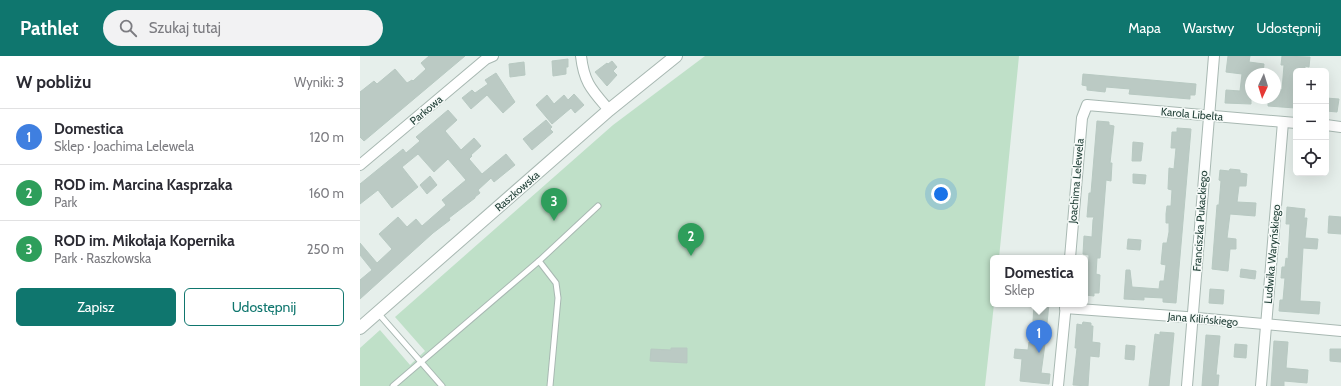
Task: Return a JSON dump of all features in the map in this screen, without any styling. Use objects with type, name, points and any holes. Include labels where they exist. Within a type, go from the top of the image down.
[{"type":"street","points":[[581,56],[582,68],[586,80],[591,89],[609,110]]},
{"type":"street","name":"Raszkowska","points":[[360,328],[609,110],[676,56]]},
{"type":"street","name":"Franciszka Pukackiego","points":[[1187,386],[1214,56]]},
{"type":"street","name":"Parkowa","points":[[360,165],[487,57]]},
{"type":"street","name":"Karola Libelta","points":[[1087,106],[1293,123]]},
{"type":"street","name":"Joachima Lelewela","points":[[1070,255],[1082,118],[1087,106]]},
{"type":"street","name":"Ludwika Waryńskiego","points":[[1261,386],[1283,122]]},
{"type":"street","points":[[1329,125],[1341,127]]},
{"type":"street","points":[[1058,386],[1065,307]]},
{"type":"street","name":"Jana Kilińskiego","points":[[1076,307],[1341,331]]},
{"type":"lane","points":[[393,386],[539,261],[598,206]]},
{"type":"lane","points":[[539,261],[556,283],[558,298],[550,386]]},
{"type":"lane","points":[[378,313],[442,386]]},
{"type":"green space","points":[[705,56],[1019,56],[999,255],[990,255],[990,307],[994,307],[985,386],[360,386],[360,348],[380,330],[410,365],[425,351],[395,317],[613,125]]},
{"type":"building","points":[[429,56],[465,56],[364,141],[360,137],[360,92],[374,81],[377,84],[395,69],[407,83],[412,80],[413,81],[426,69],[421,63]]},
{"type":"building","points":[[1228,56],[1250,56],[1249,62],[1264,64],[1264,68],[1245,68],[1245,104],[1225,103],[1226,90],[1240,91],[1242,74],[1226,72]]},
{"type":"building","points":[[1282,56],[1310,57],[1309,67],[1305,66],[1305,68],[1293,68],[1293,108],[1268,106],[1268,104],[1281,104],[1284,65],[1281,65]]},
{"type":"building","points":[[568,59],[566,74],[553,76],[552,61]]},
{"type":"building","points":[[612,61],[617,67],[613,71],[617,75],[607,86],[595,72]]},
{"type":"building","points":[[524,62],[525,75],[510,77],[509,64]]},
{"type":"building","points":[[496,73],[515,102],[503,113],[487,95],[471,109],[462,98],[472,90],[475,93],[488,84],[485,80]]},
{"type":"building","points":[[1083,74],[1196,84],[1195,95],[1190,95],[1190,99],[1129,94],[1130,89],[1106,87],[1105,92],[1087,90],[1087,86],[1082,85]]},
{"type":"building","points":[[574,94],[584,105],[575,113],[571,108],[552,124],[536,105],[547,95],[554,104],[564,95],[568,100]]},
{"type":"building","points":[[1329,98],[1339,99],[1337,112],[1329,111]]},
{"type":"building","points":[[448,110],[457,120],[445,131],[461,150],[474,138],[481,146],[471,155],[472,156],[469,159],[482,174],[506,154],[515,165],[494,182],[491,178],[478,190],[480,193],[475,198],[449,218],[450,220],[433,233],[360,299],[360,280],[372,270],[360,255],[360,243],[377,263],[392,249],[379,234],[398,217],[407,227],[416,219],[422,226],[446,205],[442,200],[466,180],[448,159],[434,172],[418,154],[402,167],[418,187],[392,208],[378,190],[360,204],[360,184],[403,149],[406,153],[420,141],[416,137]]},
{"type":"building","points":[[546,120],[552,127],[550,129],[553,132],[532,150],[523,139]]},
{"type":"building","points":[[1097,121],[1109,122],[1109,125],[1114,126],[1110,163],[1112,163],[1111,181],[1106,180],[1100,258],[1097,258],[1096,274],[1100,275],[1099,293],[1094,293],[1094,296],[1088,295],[1089,255],[1083,254],[1084,236],[1092,237],[1094,217],[1087,217],[1089,193],[1091,193]]},
{"type":"building","points":[[1177,128],[1191,129],[1176,303],[1163,302],[1163,298],[1144,297],[1144,300],[1124,299],[1126,270],[1130,270],[1132,287],[1159,289],[1160,281],[1164,281],[1166,265],[1161,264],[1163,243],[1167,243],[1169,232],[1169,223],[1166,223],[1166,214],[1167,206],[1171,206],[1172,190],[1168,189],[1169,168],[1174,169],[1176,148],[1171,148],[1172,132],[1177,132]]},
{"type":"building","points":[[1133,142],[1143,143],[1141,161],[1132,161]]},
{"type":"building","points":[[1230,169],[1240,170],[1240,173],[1247,174],[1246,186],[1239,186],[1237,202],[1256,203],[1255,216],[1230,214],[1227,238],[1236,239],[1236,249],[1230,249],[1228,271],[1212,269],[1217,205],[1219,205],[1221,181],[1219,180],[1220,170],[1229,171]]},
{"type":"building","points":[[1133,174],[1146,175],[1145,184],[1133,183]]},
{"type":"building","points":[[430,176],[437,185],[427,194],[420,185]]},
{"type":"building","points":[[1287,207],[1305,209],[1304,218],[1307,218],[1305,238],[1318,239],[1317,249],[1303,248],[1300,301],[1320,302],[1319,314],[1279,311],[1280,300],[1283,300],[1285,278],[1281,278],[1282,267],[1285,267],[1286,258],[1288,259],[1290,224],[1286,224]]},
{"type":"building","points":[[1329,216],[1341,217],[1341,234],[1328,233]]},
{"type":"building","points":[[1128,239],[1141,240],[1140,250],[1127,249]]},
{"type":"building","points":[[1241,269],[1256,271],[1255,279],[1240,277]]},
{"type":"building","points":[[1210,289],[1224,290],[1223,304],[1209,303]]},
{"type":"building","points":[[1034,307],[1049,307],[1043,344],[1045,344],[1041,373],[1050,374],[1049,384],[1020,381],[1022,359],[1014,358],[1015,349],[1028,350],[1029,342],[1034,343],[1036,322],[1033,322]]},
{"type":"building","points":[[1083,322],[1091,323],[1091,326],[1093,326],[1092,342],[1100,343],[1099,357],[1090,356],[1088,386],[1073,385],[1077,348],[1075,348],[1077,324],[1082,325]]},
{"type":"building","points":[[1160,332],[1174,333],[1169,386],[1149,386],[1155,334],[1160,335]]},
{"type":"building","points":[[1206,335],[1220,336],[1216,375],[1219,375],[1218,386],[1202,386]]},
{"type":"building","points":[[1274,341],[1288,342],[1286,368],[1308,370],[1307,383],[1284,381],[1284,386],[1271,386]]},
{"type":"building","points":[[1235,344],[1247,345],[1246,358],[1234,357]]},
{"type":"building","points":[[1126,345],[1135,346],[1134,360],[1125,359]]},
{"type":"building","points":[[671,348],[687,348],[687,363],[650,361],[651,349],[671,350]]},
{"type":"building","points":[[1330,349],[1341,349],[1341,362],[1330,361]]},
{"type":"place","name":"ROD im. Mikołaja Kopernika","points":[[554,221]]},
{"type":"place","name":"ROD im. Marcina Kasprzaka","points":[[691,256]]},
{"type":"place","name":"Domestica","points":[[1039,353]]}]
